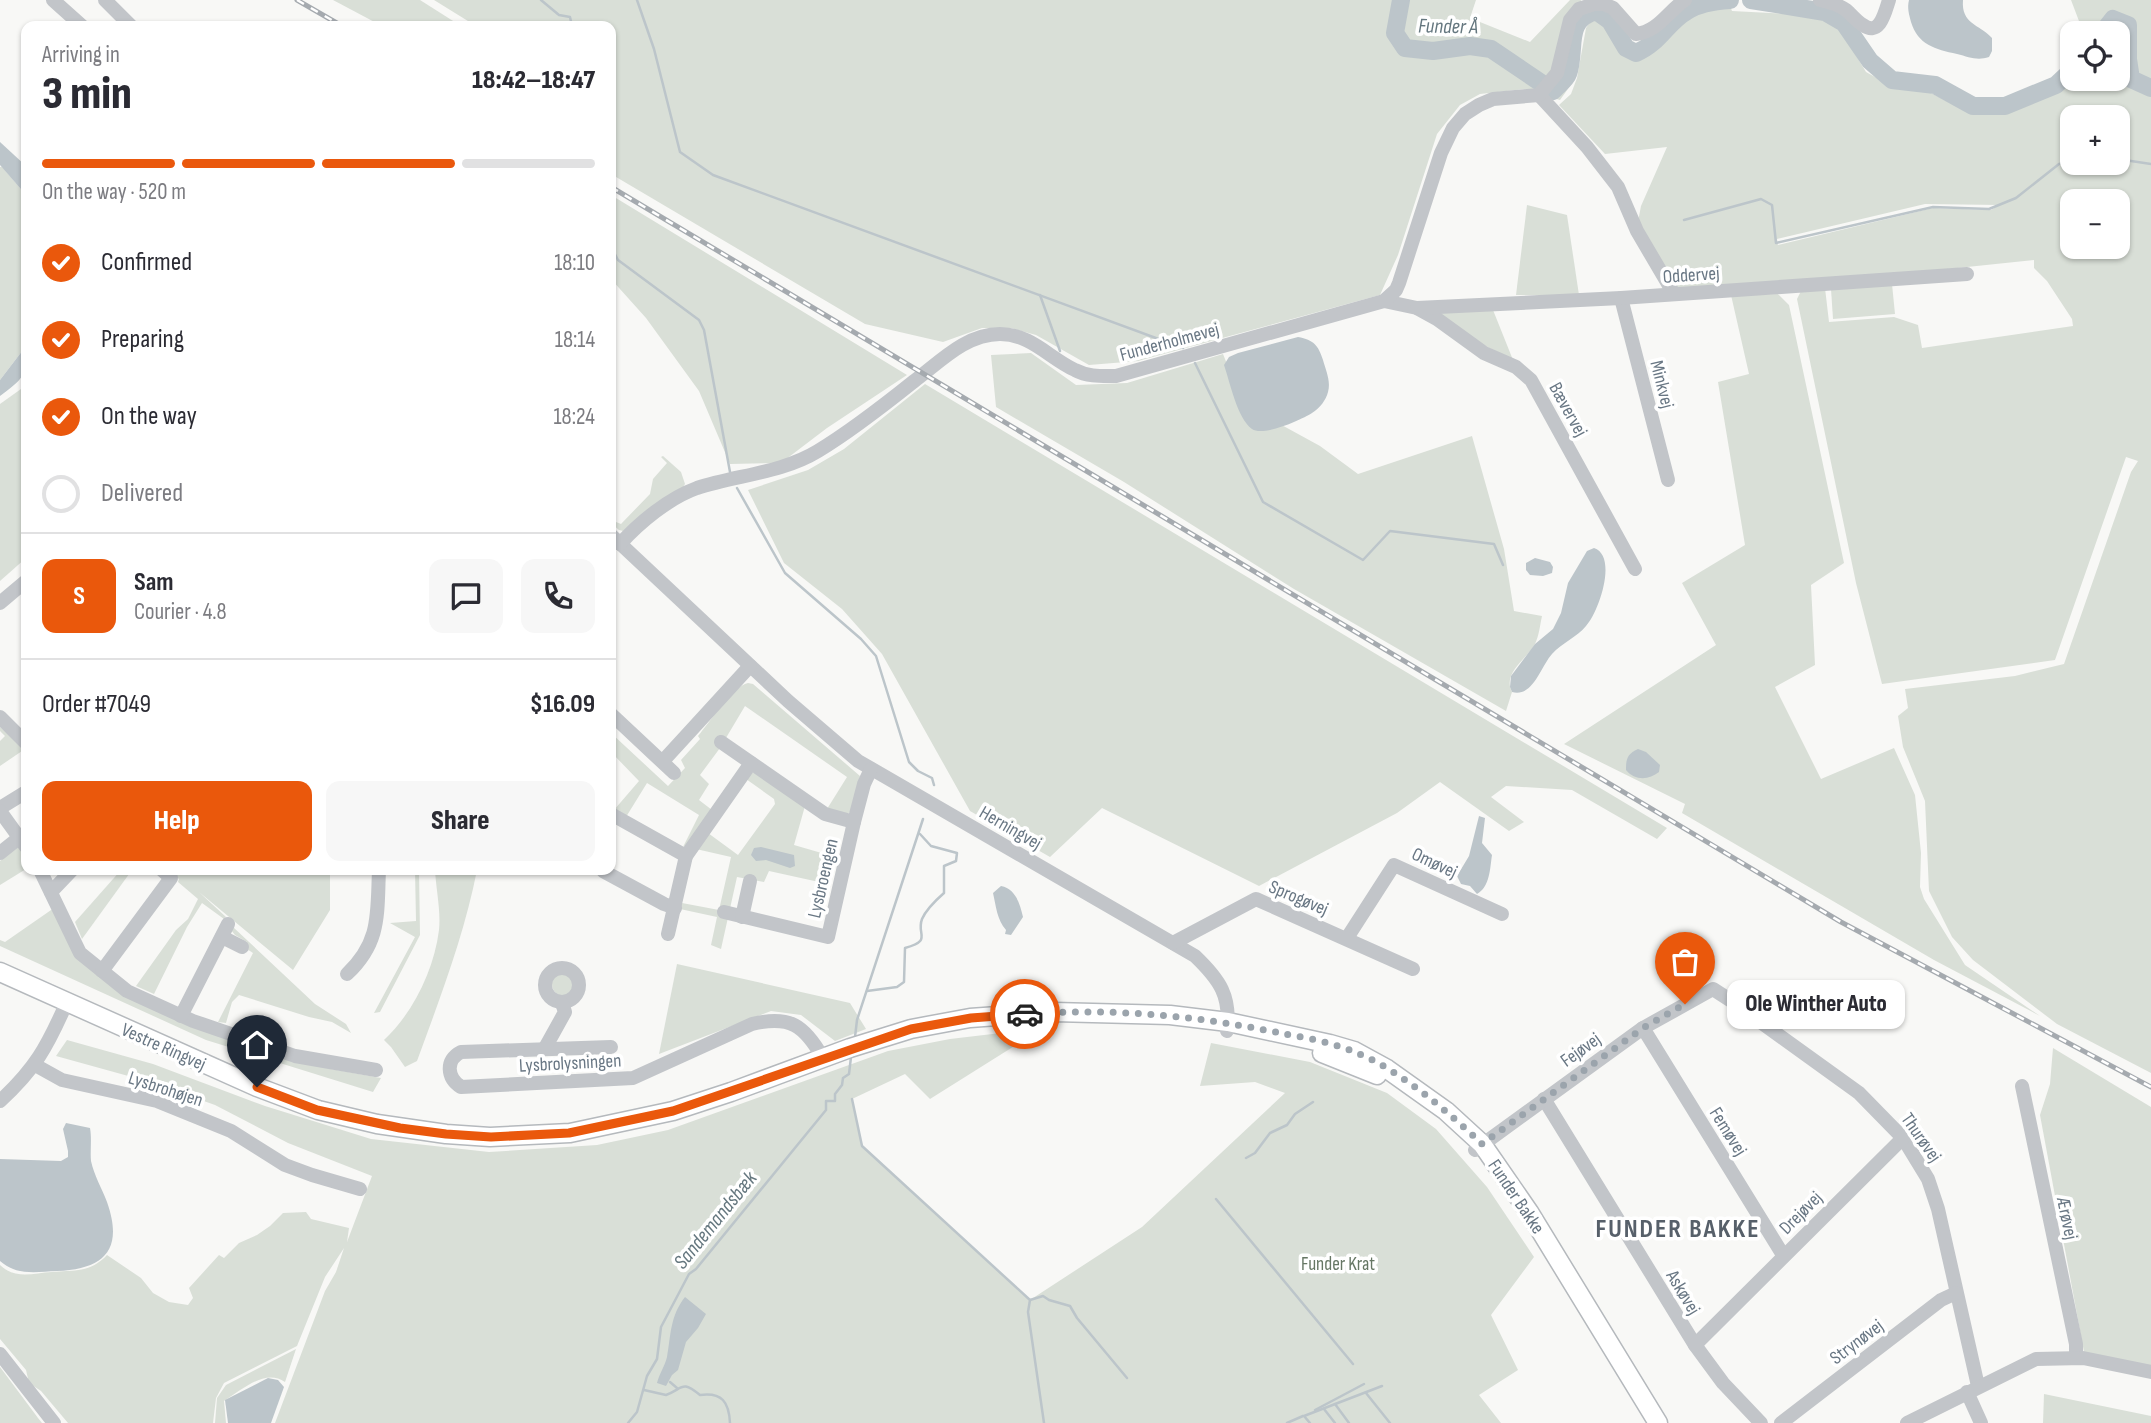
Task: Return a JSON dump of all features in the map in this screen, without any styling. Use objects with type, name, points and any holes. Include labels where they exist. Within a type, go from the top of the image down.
[{"type":"main road","name":"Vestre Ringvej","points":[[0,972],[257,1087],[317,1110],[377,1124],[446,1134],[491,1137],[569,1133],[673,1111],[911,1029],[971,1018],[1054,1012],[1108,1013],[1227,1027]]},
{"type":"main road","name":"Funder Bakke","points":[[1227,1027],[1328,1054],[1382,1077],[1478,1147],[1529,1212],[1658,1423]]},
{"type":"main road","name":"Funder Bakke","points":[[1478,1147],[1646,1423]]},
{"type":"street","points":[[53,0],[76,21]]},
{"type":"street","points":[[105,0],[126,21]]},
{"type":"street","points":[[1384,301],[1396,290],[1441,153],[1453,128],[1465,114],[1479,104],[1493,99],[1539,95],[1557,73],[1570,20],[1579,9],[1604,4],[1613,8],[1636,34],[1652,30],[1685,0]]},
{"type":"street","points":[[1820,0],[1844,9],[1870,28],[1877,27],[1883,20],[1889,0]]},
{"type":"street","points":[[1539,95],[1587,147],[1618,187],[1637,231],[1674,294]]},
{"type":"street","name":"Oddervej","points":[[1417,308],[1621,298],[1967,274]]},
{"type":"street","name":"Minkvej","points":[[1621,298],[1668,480]]},
{"type":"street","name":"Bævervej","points":[[1384,301],[1417,308],[1484,353],[1516,367],[1531,380],[1635,569]]},
{"type":"street","name":"Funderholmevej","points":[[616,539],[696,488],[789,465],[817,452],[913,383],[951,352],[978,338],[998,334],[1016,336],[1033,342],[1075,371],[1096,376],[1116,376],[1384,301]]},
{"type":"street","name":"Herningvej","points":[[616,541],[788,701],[871,769],[1195,956],[1220,985],[1228,1010],[1227,1027]]},
{"type":"street","points":[[0,603],[21,585]]},
{"type":"street","points":[[663,761],[750,666]]},
{"type":"street","points":[[0,717],[21,738]]},
{"type":"street","points":[[616,718],[674,773]]},
{"type":"street","name":"Lysbroengen","points":[[721,742],[825,814],[854,822]]},
{"type":"street","points":[[668,934],[686,856],[751,763]]},
{"type":"street","name":"Lysbroengen","points":[[724,912],[828,937],[854,822],[871,769]]},
{"type":"street","points":[[21,795],[0,810],[21,839]]},
{"type":"street","points":[[616,817],[686,856]]},
{"type":"street","points":[[0,853],[21,843]]},
{"type":"street","name":"Omøvej","points":[[1347,938],[1394,864],[1502,914]]},
{"type":"street","points":[[42,875],[80,953],[127,990],[181,1016],[295,1056],[361,1061],[376,1070]]},
{"type":"street","points":[[51,892],[67,875]]},
{"type":"street","points":[[102,971],[171,878],[168,875]]},
{"type":"street","points":[[347,974],[362,960],[370,945],[377,913],[379,875]]},
{"type":"street","points":[[612,875],[675,908]]},
{"type":"street","points":[[742,917],[750,881]]},
{"type":"street","name":"Sprogøvej","points":[[1173,943],[1256,899],[1413,969]]},
{"type":"street","points":[[181,1016],[225,931],[242,947]]},
{"type":"street","name":"Fejøvej","points":[[1478,1147],[1643,1028],[1713,989]]},
{"type":"street","name":"Thurøvej","points":[[1713,989],[1859,1093],[1903,1138],[1928,1179],[1938,1209],[1981,1423]]},
{"type":"street","points":[[0,1101],[35,1065],[51,1038],[66,1003]]},
{"type":"street","name":"Lysbrolysningen","points":[[545,1048],[565,1012],[562,1003]]},
{"type":"street","name":"Lysbrolysningen","points":[[611,1047],[461,1052],[454,1055],[450,1064],[450,1075],[461,1087],[633,1078],[752,1024],[768,1020],[785,1020],[800,1027],[812,1039],[823,1058]]},
{"type":"street","name":"Femøvej","points":[[1643,1028],[1783,1255]]},
{"type":"street","name":"Lysbrohøjen","points":[[35,1065],[62,1080],[157,1101],[231,1131],[285,1165],[360,1189]]},
{"type":"street","name":"Ærøvej","points":[[2022,1086],[2076,1344],[2076,1358]]},
{"type":"street","name":"Askøvej","points":[[1544,1099],[1695,1345],[1723,1383],[1761,1423]]},
{"type":"street","name":"Drejøvej","points":[[1695,1345],[1903,1138]]},
{"type":"street","name":"Strynøvej","points":[[1781,1423],[1941,1300],[1956,1293]]},
{"type":"street","points":[[0,1354],[54,1423]]},
{"type":"street","points":[[1908,1423],[2036,1359],[2076,1358],[2151,1372]]},
{"type":"green space","points":[[333,0],[420,0],[453,21],[373,21]]},
{"type":"green space","points":[[434,0],[1476,0],[1470,18],[1530,42],[1570,0],[1581,0],[1575,79],[1560,100],[1524,89],[1480,94],[1460,105],[1437,134],[1398,255],[1380,295],[1138,361],[1089,365],[1036,335],[1011,328],[982,328],[943,342],[865,324],[616,177],[616,21],[468,21]]},
{"type":"green space","points":[[2071,0],[2151,0],[2151,87],[2134,85],[2151,94],[2151,1073],[2057,1024],[1973,960],[1952,937],[1929,891],[1925,801],[1903,747],[1898,716],[1908,708],[1905,689],[2015,676],[2064,664],[2131,472],[2138,461],[2126,457],[2055,660],[1882,684],[1856,583],[1797,299],[1801,291],[1825,288],[1829,322],[1894,317],[1918,325],[1922,348],[2073,326],[2072,319],[2047,281],[2034,268],[2034,260],[1814,283],[1678,290],[1637,227],[1641,206],[1667,147],[1605,154],[1559,105],[1571,94],[1577,78],[1586,28],[1591,21],[1597,19],[1603,23],[1618,49],[1627,56],[1637,58],[1653,51],[1686,15],[1729,3],[1732,11],[1825,16],[1837,24],[1866,72],[1897,89],[1925,90],[1960,108],[1988,112],[2012,108],[2060,87],[2060,91],[2130,91],[2130,21],[2079,21]],"holes":[[[1925,204],[1999,205],[1991,210],[1933,208],[1778,245],[1777,239]]]},
{"type":"green space","points":[[2,167],[21,189],[21,353],[0,380]]},
{"type":"green space","points":[[616,198],[907,375],[827,428],[781,463],[730,464],[699,391],[646,318],[616,285]]},
{"type":"green space","points":[[1527,205],[1567,215],[1579,295],[1516,295]]},
{"type":"green space","points":[[1892,284],[1895,314],[1833,319],[1831,289]]},
{"type":"green space","points":[[1778,294],[1789,305],[1844,563],[1811,585],[1815,665],[1775,687],[1821,779],[1894,748],[1915,795],[1921,853],[1920,887],[1924,899],[1965,965],[2040,1016],[1934,960],[1682,813],[1685,804],[1564,744],[1716,645],[1682,583],[1745,545],[1718,382],[1749,374],[1731,295]]},
{"type":"green space","points":[[1493,310],[1513,360],[1476,341],[1439,313]]},
{"type":"green space","points":[[1031,353],[1076,385],[1127,383],[1223,354],[1253,429],[1278,423],[1320,446],[1358,474],[1472,436],[1504,549],[1514,611],[1542,616],[1535,644],[1510,679],[1512,692],[1506,711],[1294,589],[1124,482],[996,407],[991,355]]},
{"type":"green space","points":[[925,384],[1667,828],[1657,839],[1572,790],[1506,786],[1491,797],[1524,822],[1509,831],[1440,782],[1397,813],[1259,886],[1102,808],[1050,857],[970,811],[882,654],[842,609],[784,563],[748,490],[808,470],[844,449]]},
{"type":"green space","points":[[21,389],[21,562],[0,581],[0,404]]},
{"type":"green space","points":[[661,457],[681,472],[685,484],[681,490],[623,531],[619,530],[616,522],[621,524],[650,494],[653,479],[667,463]]},
{"type":"green space","points":[[753,684],[860,776],[852,811],[847,814],[827,809],[847,777],[745,706],[700,775],[709,784],[699,800],[712,810],[686,845],[683,847],[699,815],[647,783],[626,817],[616,811],[616,808],[639,781],[616,757],[616,738],[668,786],[685,768],[681,760],[700,739],[698,736],[728,698],[742,686]]},
{"type":"green space","points":[[0,727],[21,746],[21,752],[0,766],[0,741],[5,736]]},
{"type":"green space","points":[[756,773],[805,806],[794,845],[825,854],[819,882],[769,871],[764,882],[737,877],[721,949],[711,945],[717,917],[680,909],[682,903],[719,910],[731,857],[696,849],[708,833],[738,855],[775,804],[774,799],[746,779]]},
{"type":"green space","points":[[16,846],[21,849],[21,872],[0,885],[0,861]]},
{"type":"green space","points":[[117,875],[128,875],[82,939],[75,922]]},
{"type":"green space","points":[[174,875],[330,875],[330,910],[293,970],[199,892],[226,917],[224,919],[202,903],[154,994],[136,986],[176,930],[188,919],[198,899],[178,882],[179,879]]},
{"type":"green space","points":[[415,875],[419,875],[420,935],[380,1012],[374,1013],[415,937],[390,923],[416,921]]},
{"type":"green space","points":[[436,875],[476,875],[458,943],[426,1037],[417,1061],[405,1067],[384,1040],[404,1017],[421,990],[436,945],[439,908]]},
{"type":"green space","points":[[54,908],[76,957],[126,995],[331,1069],[381,1078],[373,1092],[206,1040],[0,946],[0,940],[5,942]]},
{"type":"green space","points":[[233,927],[315,1004],[346,1024],[351,1033],[332,1022],[239,995],[232,1002],[226,1023],[218,1022],[253,953],[244,947],[247,942],[235,935],[231,930]]},
{"type":"green space","points":[[677,964],[850,1003],[866,1029],[835,1041],[801,1015],[771,1011],[659,1054]]},
{"type":"green space","points":[[564,972],[573,975],[576,984],[573,993],[564,996],[555,993],[552,984],[555,975]]},
{"type":"green space","name":"Funder Krat","points":[[1043,1028],[930,1099],[905,1074],[852,1099],[862,1146],[1030,1300],[1142,1227],[1285,1093],[1255,1082],[1200,1086],[1211,1043],[1310,1062],[1387,1093],[1436,1129],[1487,1187],[1534,1257],[1491,1315],[1518,1370],[1479,1395],[1501,1423],[275,1423],[344,1248],[325,1277],[297,1346],[224,1383],[216,1398],[213,1423],[68,1423],[41,1391],[29,1383],[26,1370],[0,1339],[0,1265],[18,1274],[75,1270],[88,1268],[107,1255],[141,1278],[153,1293],[169,1302],[188,1305],[193,1298],[189,1288],[219,1255],[224,1258],[239,1243],[257,1235],[283,1213],[306,1212],[311,1219],[349,1228],[347,1242],[372,1176],[288,1143],[215,1105],[150,1082],[56,1056],[67,1040],[153,1064],[265,1106],[371,1139],[489,1152],[597,1145],[668,1130],[888,1051],[950,1039]]},
{"type":"green space","points":[[2053,1048],[2151,1107],[2151,1367],[2084,1352],[2040,1115],[2050,1084]]},
{"type":"green space","points":[[296,1349],[285,1382],[270,1378],[246,1386],[224,1401],[226,1423],[215,1423],[217,1398],[226,1385]]},
{"type":"green space","points":[[0,1367],[38,1418],[42,1423],[0,1423]]},
{"type":"green space","points":[[2044,1394],[2151,1416],[2151,1423],[2043,1423]]},
{"type":"shaded area","points":[[1909,0],[1963,0],[1968,19],[1992,38],[1989,57],[1969,57],[1928,45],[1914,30],[1908,8]]},
{"type":"shaded area","points":[[0,142],[21,161],[21,189],[0,165]]},
{"type":"shaded area","points":[[1298,337],[1312,342],[1319,350],[1329,380],[1326,398],[1315,411],[1291,423],[1264,431],[1252,429],[1238,408],[1224,365],[1229,357],[1238,353]]},
{"type":"shaded area","points":[[21,353],[21,377],[0,396],[0,380]]},
{"type":"shaded area","points":[[1594,548],[1601,553],[1605,562],[1605,573],[1601,597],[1591,619],[1582,630],[1552,654],[1531,686],[1519,693],[1512,692],[1511,676],[1535,644],[1553,629],[1561,613],[1568,583],[1587,551]]},
{"type":"shaded area","points":[[1535,558],[1550,562],[1552,573],[1543,576],[1530,575],[1526,570],[1526,563]]},
{"type":"shaded area","points":[[1638,749],[1646,752],[1660,765],[1659,772],[1642,778],[1626,770],[1628,757]]},
{"type":"shaded area","points":[[1479,816],[1485,818],[1482,843],[1492,855],[1487,882],[1477,894],[1470,886],[1461,884],[1457,876],[1469,856]]},
{"type":"shaded area","points":[[761,847],[794,855],[795,866],[790,868],[766,860],[756,861],[751,855],[754,848]]},
{"type":"shaded area","points":[[1001,886],[1014,894],[1023,917],[1011,935],[1005,934],[993,893]]},
{"type":"shaded area","points":[[66,1123],[90,1128],[91,1161],[112,1219],[111,1244],[106,1254],[87,1266],[42,1272],[13,1269],[0,1261],[0,1159],[61,1161],[68,1157],[63,1129]]},
{"type":"shaded area","points":[[685,1297],[706,1314],[686,1342],[678,1370],[666,1386],[657,1383],[667,1357],[674,1319]]},
{"type":"shaded area","points":[[268,1378],[278,1380],[284,1387],[271,1423],[228,1423],[225,1400]]},
{"type":"waterway","points":[[541,0],[559,15],[570,17],[571,21]]},
{"type":"waterway","points":[[637,0],[654,49],[680,152],[713,175],[1183,348]]},
{"type":"waterway","name":"Funder Å","points":[[1401,0],[1395,33],[1405,48],[1433,51],[1470,46],[1491,49],[1553,91],[1568,74],[1575,29],[1586,16],[1596,11],[1610,21],[1626,48],[1636,53],[1652,43],[1692,8],[1730,0]]},
{"type":"waterway","name":"Funder Å","points":[[1751,0],[1825,12],[1844,23],[1870,61],[1892,80],[1935,85],[1973,106],[2005,106],[2060,81]]},
{"type":"waterway","name":"Funder Å","points":[[2111,21],[2118,21]]},
{"type":"waterway","name":"Funder Å","points":[[2130,72],[2131,79],[2151,88]]},
{"type":"waterway","points":[[2130,161],[2151,164]]},
{"type":"waterway","points":[[1684,220],[1761,199],[1772,205],[1776,243],[1933,207],[1989,209],[2016,198],[2060,164]]},
{"type":"waterway","points":[[616,256],[699,320],[704,330],[730,472]]},
{"type":"waterway","points":[[1040,295],[1060,351]]},
{"type":"waterway","points":[[1195,363],[1263,502],[1363,560],[1390,531],[1494,544],[1503,565]]},
{"type":"waterway","points":[[737,488],[785,573],[861,639],[876,656],[909,762],[918,771],[932,778],[934,785]]},
{"type":"waterway","points":[[855,1037],[857,1020],[923,819]]},
{"type":"waterway","points":[[867,991],[897,987],[904,982],[905,948],[921,940],[922,919],[944,893],[944,866],[956,861],[957,853],[931,846],[920,834]]},
{"type":"waterway","name":"Sandemandsbæk","points":[[628,1423],[637,1412],[647,1376],[657,1359],[661,1327],[689,1274],[696,1269],[826,1110],[826,1101],[835,1101],[835,1094],[842,1085],[843,1078],[849,1074],[851,1057]]},
{"type":"waterway","points":[[852,1099],[862,1146],[1030,1300],[1028,1312],[1044,1423]]},
{"type":"waterway","points":[[1246,1158],[1255,1153],[1270,1133],[1287,1125],[1295,1114],[1313,1102]]},
{"type":"waterway","points":[[1216,1199],[1353,1364]]},
{"type":"waterway","points":[[1030,1300],[1043,1296],[1070,1306],[1127,1378]]},
{"type":"waterway","points":[[670,1382],[677,1388]]},
{"type":"waterway","points":[[1315,1410],[1364,1384]]},
{"type":"waterway","points":[[1310,1423],[1304,1416],[1382,1386]]},
{"type":"waterway","points":[[644,1390],[666,1395],[686,1387],[700,1395],[714,1395],[726,1404],[730,1423]]},
{"type":"waterway","points":[[1366,1393],[1390,1423]]},
{"type":"waterway","points":[[1335,1404],[1349,1423]]},
{"type":"waterway","points":[[1324,1409],[1335,1423]]},
{"type":"waterway","points":[[1287,1423],[1303,1416]]},
{"type":"railway","points":[[297,0],[333,21]]},
{"type":"railway","points":[[616,190],[1841,922],[2151,1087]]},
{"type":"way so far","points":[[1025,1014],[1054,1012],[1170,1015],[1228,1022],[1330,1044],[1354,1051],[1387,1069],[1446,1111],[1482,1144],[1643,1028],[1685,1004]]},
{"type":"place","name":"Ole Winther Auto","points":[[1685,1004]]},
{"type":"district","name":"FUNDER BAKKE","points":[[1678,1228]]},
{"type":"route","points":[[257,1087],[317,1110],[400,1128],[491,1137],[569,1133],[673,1111],[911,1029],[971,1018],[1025,1014]]}]
